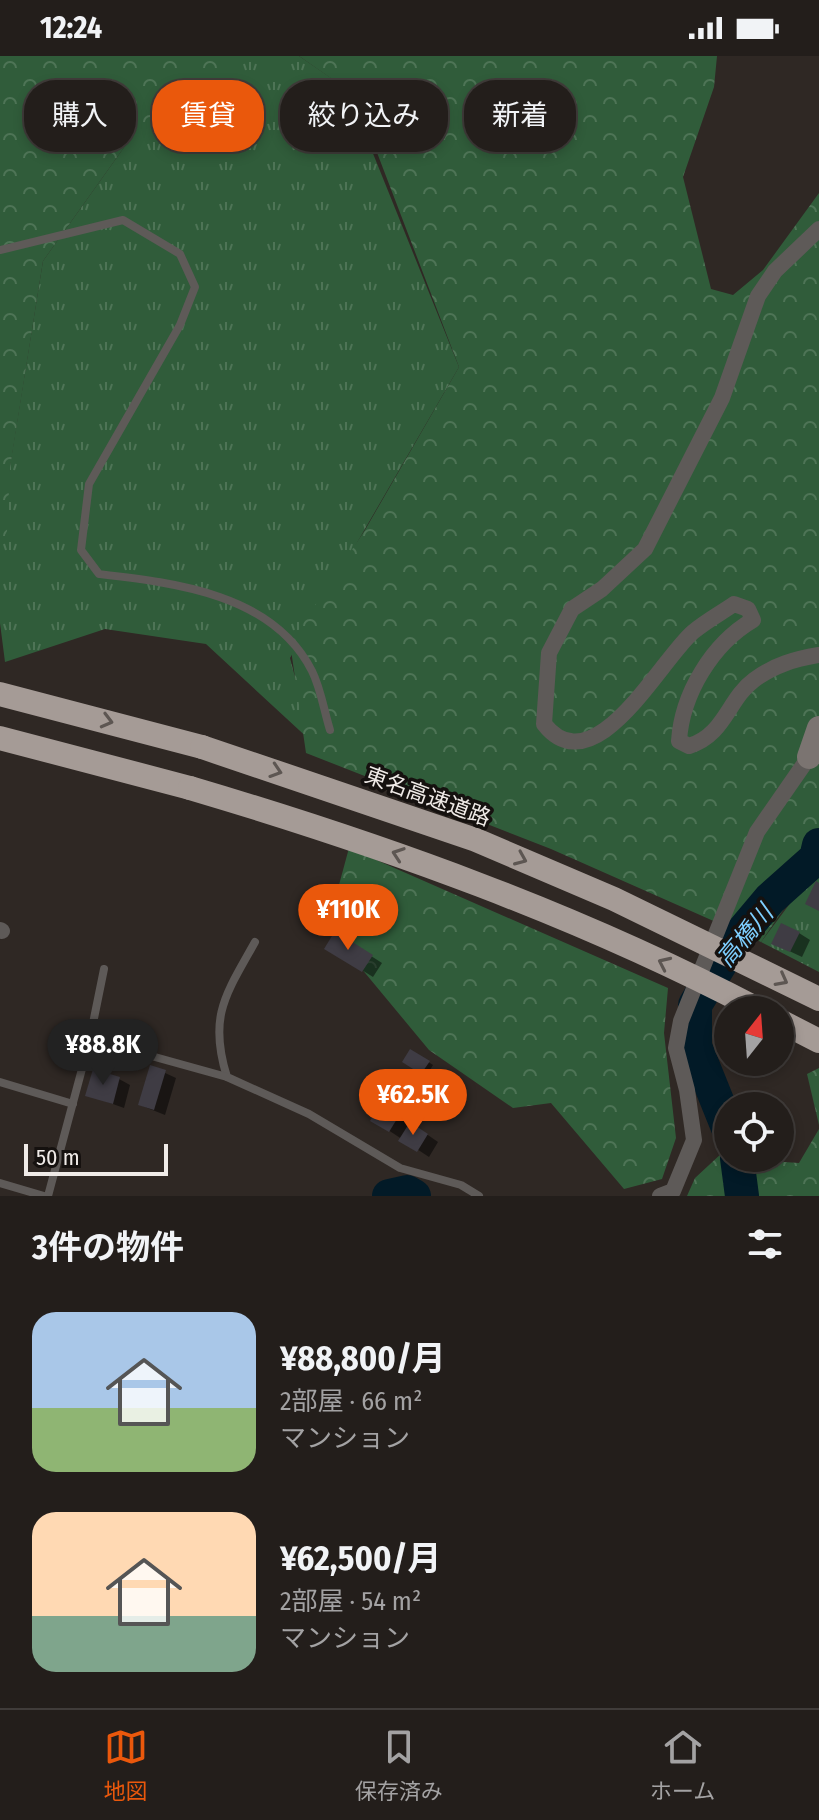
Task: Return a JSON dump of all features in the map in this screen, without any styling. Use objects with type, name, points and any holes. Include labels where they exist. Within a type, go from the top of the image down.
[{"type":"highway","name":"東名高速道路","points":[[0,694],[202,747],[476,840],[694,936],[819,999]]},
{"type":"highway","points":[[0,738],[309,823],[455,874],[596,932],[730,996]]},
{"type":"highway","points":[[794,1028],[819,1041]]},
{"type":"street","points":[[819,229],[775,271],[758,296],[722,398],[645,549],[602,589],[572,609],[549,653],[544,724],[557,739],[570,741],[596,736],[619,721],[693,632],[734,604],[748,609],[753,620],[730,634],[711,657],[680,720],[679,741],[689,746],[707,741],[752,681],[789,660],[819,655]]},
{"type":"street","points":[[660,1196],[673,1191],[694,1140],[687,1090],[676,1048],[681,1021],[757,832],[809,757],[819,728]]},
{"type":"lane","points":[[0,250],[123,220],[180,254],[195,287],[180,325],[89,484],[81,550],[99,574],[175,583],[253,610],[287,635],[312,672],[330,730]]},
{"type":"lane","points":[[227,1077],[218,1047],[222,1000],[255,942]]},
{"type":"lane","points":[[0,1183],[46,1196],[89,1044],[104,969]]},
{"type":"lane","points":[[89,1044],[90,1039],[227,1077],[309,1114],[400,1168],[461,1185],[479,1196]]},
{"type":"lane","points":[[0,1082],[73,1104]]},
{"type":"green space","points":[[0,56],[281,56],[231,57],[202,80],[152,80],[152,119],[136,131],[136,80],[24,80],[24,152],[121,152],[43,261],[10,468],[7,531],[0,550]]},
{"type":"green space","points":[[205,56],[299,56],[334,80],[280,80],[280,152],[372,152],[459,367],[290,658],[312,742],[206,644],[105,629],[5,662],[0,623],[0,528],[43,261],[121,152],[136,152],[136,131],[152,114],[152,152],[264,152],[264,80],[183,80]]},
{"type":"green space","points":[[299,56],[717,56],[714,87],[683,177],[711,289],[733,295],[763,270],[819,193],[819,858],[761,942],[551,849],[306,753],[290,643],[365,530],[459,367],[377,152],[448,152],[448,80],[333,80]]},
{"type":"green space","points":[[349,848],[668,988],[664,1033],[676,1138],[662,1179],[624,1189],[551,1103],[513,1108],[429,1050],[356,962],[333,907]]},
{"type":"green space","points":[[819,865],[819,972],[761,942]]},
{"type":"green space","points":[[819,1068],[819,1125],[807,1074]]},
{"type":"green space","points":[[819,1129],[819,1196],[687,1196],[695,1178],[714,1160],[714,1172],[794,1172],[794,1163],[799,1163]]},
{"type":"building","points":[[816,881],[819,883],[819,911],[805,904]]},
{"type":"building","points":[[781,923],[800,932],[790,952],[771,944]]},
{"type":"building","points":[[335,931],[373,955],[362,972],[324,949]]},
{"type":"building","points":[[410,1049],[430,1061],[421,1074],[402,1062]]},
{"type":"building","points":[[150,1065],[166,1070],[154,1110],[138,1105]]},
{"type":"building","points":[[93,1069],[120,1077],[113,1104],[85,1096]]},
{"type":"building","points":[[393,1069],[413,1082],[404,1095],[385,1082]]},
{"type":"building","points":[[369,1083],[381,1089],[370,1108],[359,1102]]},
{"type":"building","points":[[425,1089],[436,1095],[426,1114],[415,1108]]},
{"type":"building","points":[[382,1102],[400,1114],[389,1132],[370,1121]]},
{"type":"building","points":[[410,1122],[428,1134],[417,1152],[398,1141]]},
{"type":"waterway","name":"高橋川","points":[[714,1093],[695,1046],[695,1005],[733,943],[770,899],[816,858],[819,845]]},
{"type":"waterway","name":"高橋川","points":[[739,1172],[742,1196]]},
{"type":"waterway","name":"高橋川","points":[[389,1196],[407,1192],[414,1196]]}]
